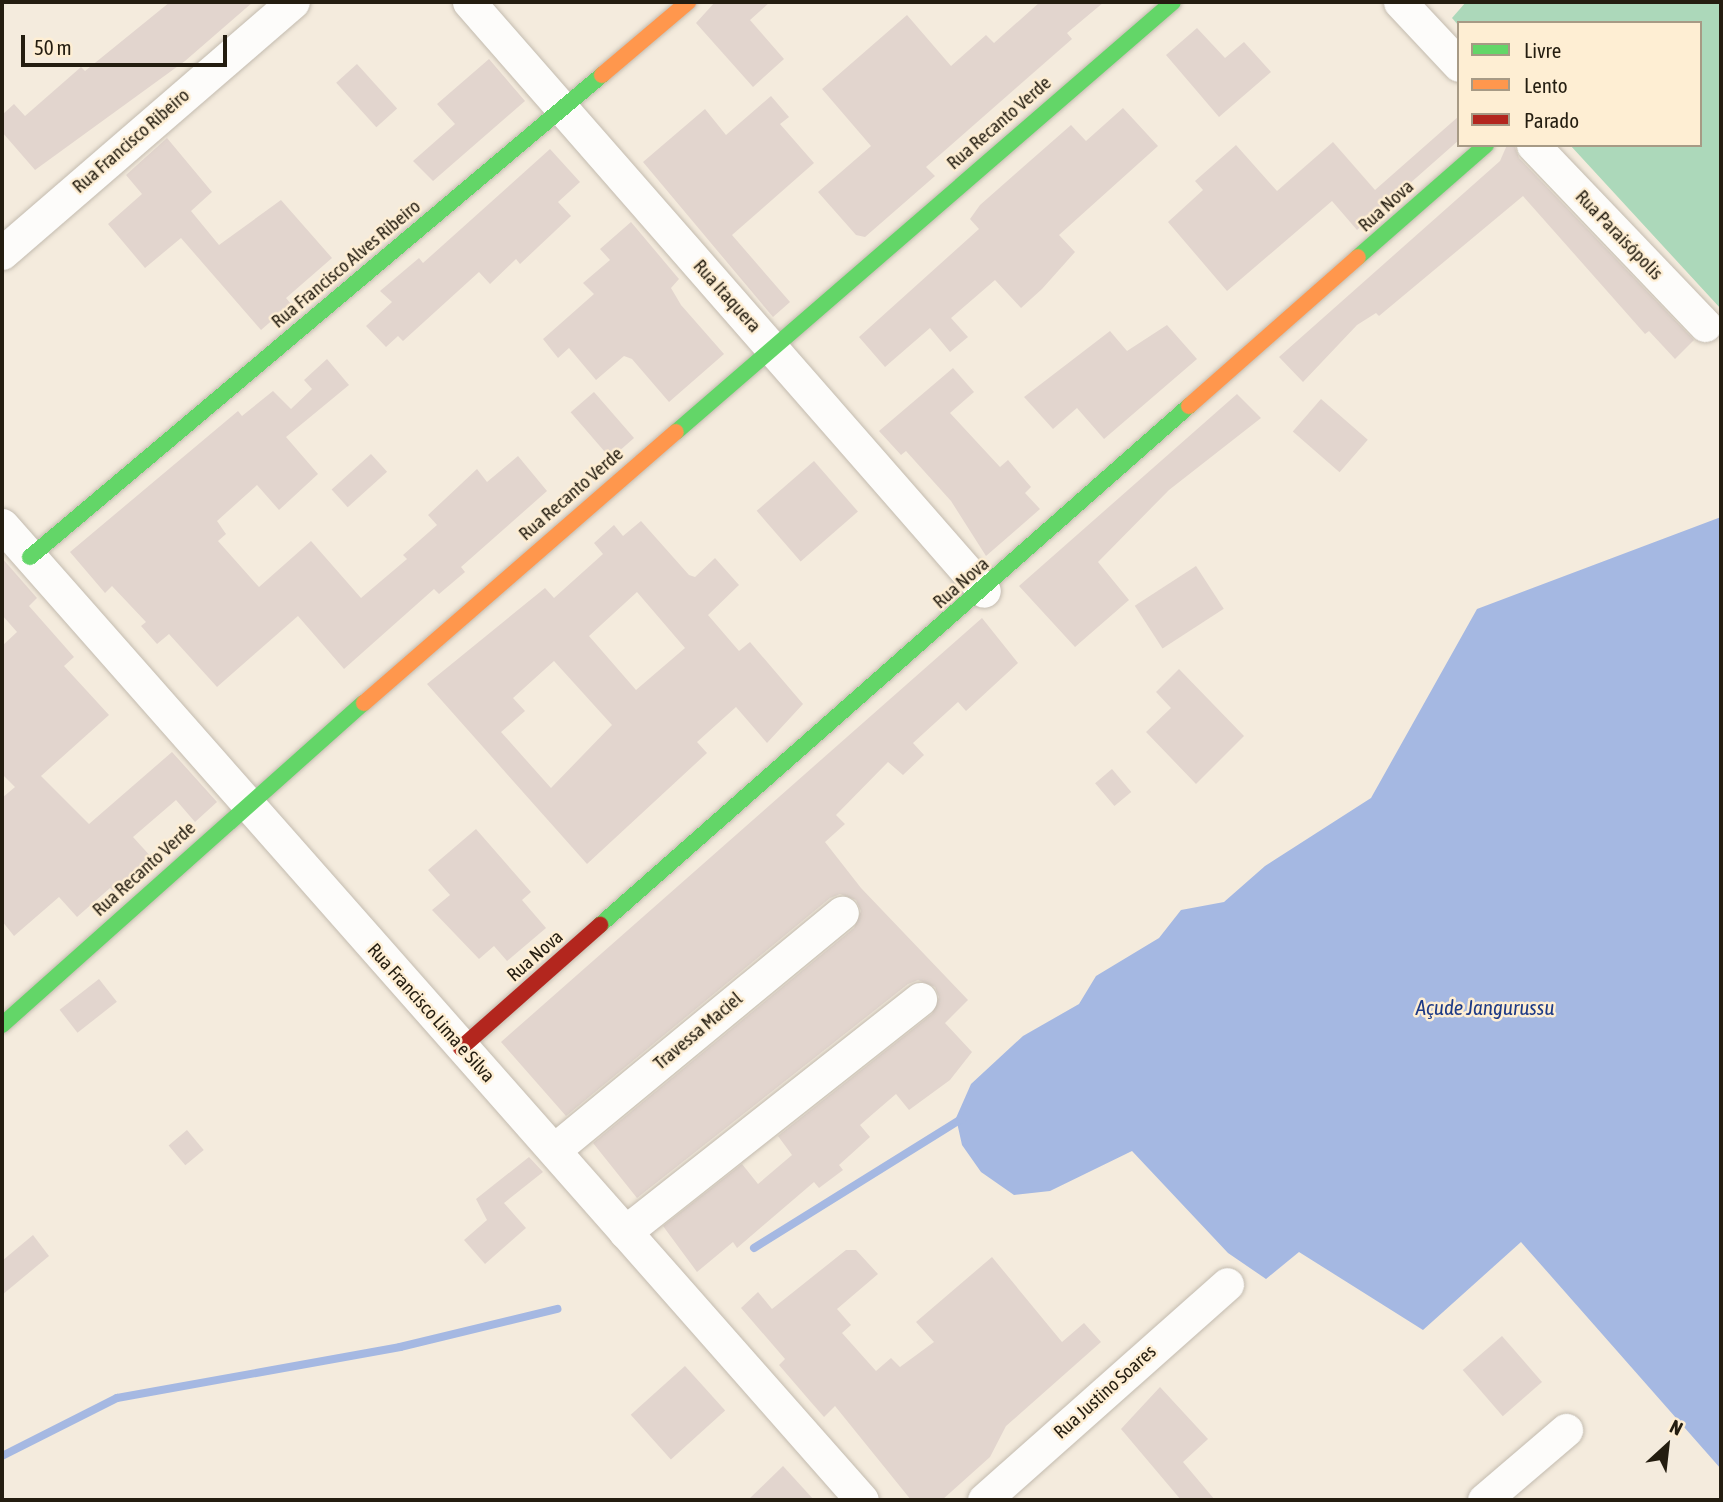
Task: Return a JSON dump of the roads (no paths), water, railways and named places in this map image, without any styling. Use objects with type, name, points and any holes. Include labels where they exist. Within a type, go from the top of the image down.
[{"type":"street","name":"Rua Francisco Ribeiro","points":[[2,253],[293,2]]},
{"type":"street","name":"Rua Itaquera","points":[[469,2],[773,346],[984,591]]},
{"type":"street","name":"Rua Francisco Alves Ribeiro","points":[[30,557],[688,2]]},
{"type":"street","name":"Rua Recanto Verde","points":[[2,1026],[247,806],[773,346],[1173,2]]},
{"type":"street","points":[[1400,2],[1457,63]]},
{"type":"street","name":"Rua Nova","points":[[461,1048],[984,591],[1484,147]]},
{"type":"street","name":"Rua Paraisópolis","points":[[1535,147],[1705,325]]},
{"type":"street","name":"Rua Francisco Lima e Silva","points":[[2,525],[247,806],[862,1500]]},
{"type":"street","name":"Travessa Maciel","points":[[554,1150],[842,912]]},
{"type":"street","points":[[625,1232],[920,999]]},
{"type":"street","name":"Rua Justino Soares","points":[[984,1500],[1227,1284]]},
{"type":"street","points":[[1484,1500],[1566,1430]]},
{"type":"water","name":"Açude Jangurussu","points":[[1721,517],[1721,1469],[1521,1242],[1423,1330],[1299,1252],[1266,1279],[1228,1253],[1132,1151],[1050,1191],[1014,1195],[981,1172],[962,1145],[956,1118],[971,1084],[1023,1036],[1079,1004],[1096,976],[1159,938],[1181,910],[1224,902],[1265,866],[1371,798],[1477,609]]},
{"type":"waterway","points":[[754,1248],[966,1116]]},
{"type":"waterway","points":[[2,1456],[117,1398],[400,1347],[557,1309]]}]
